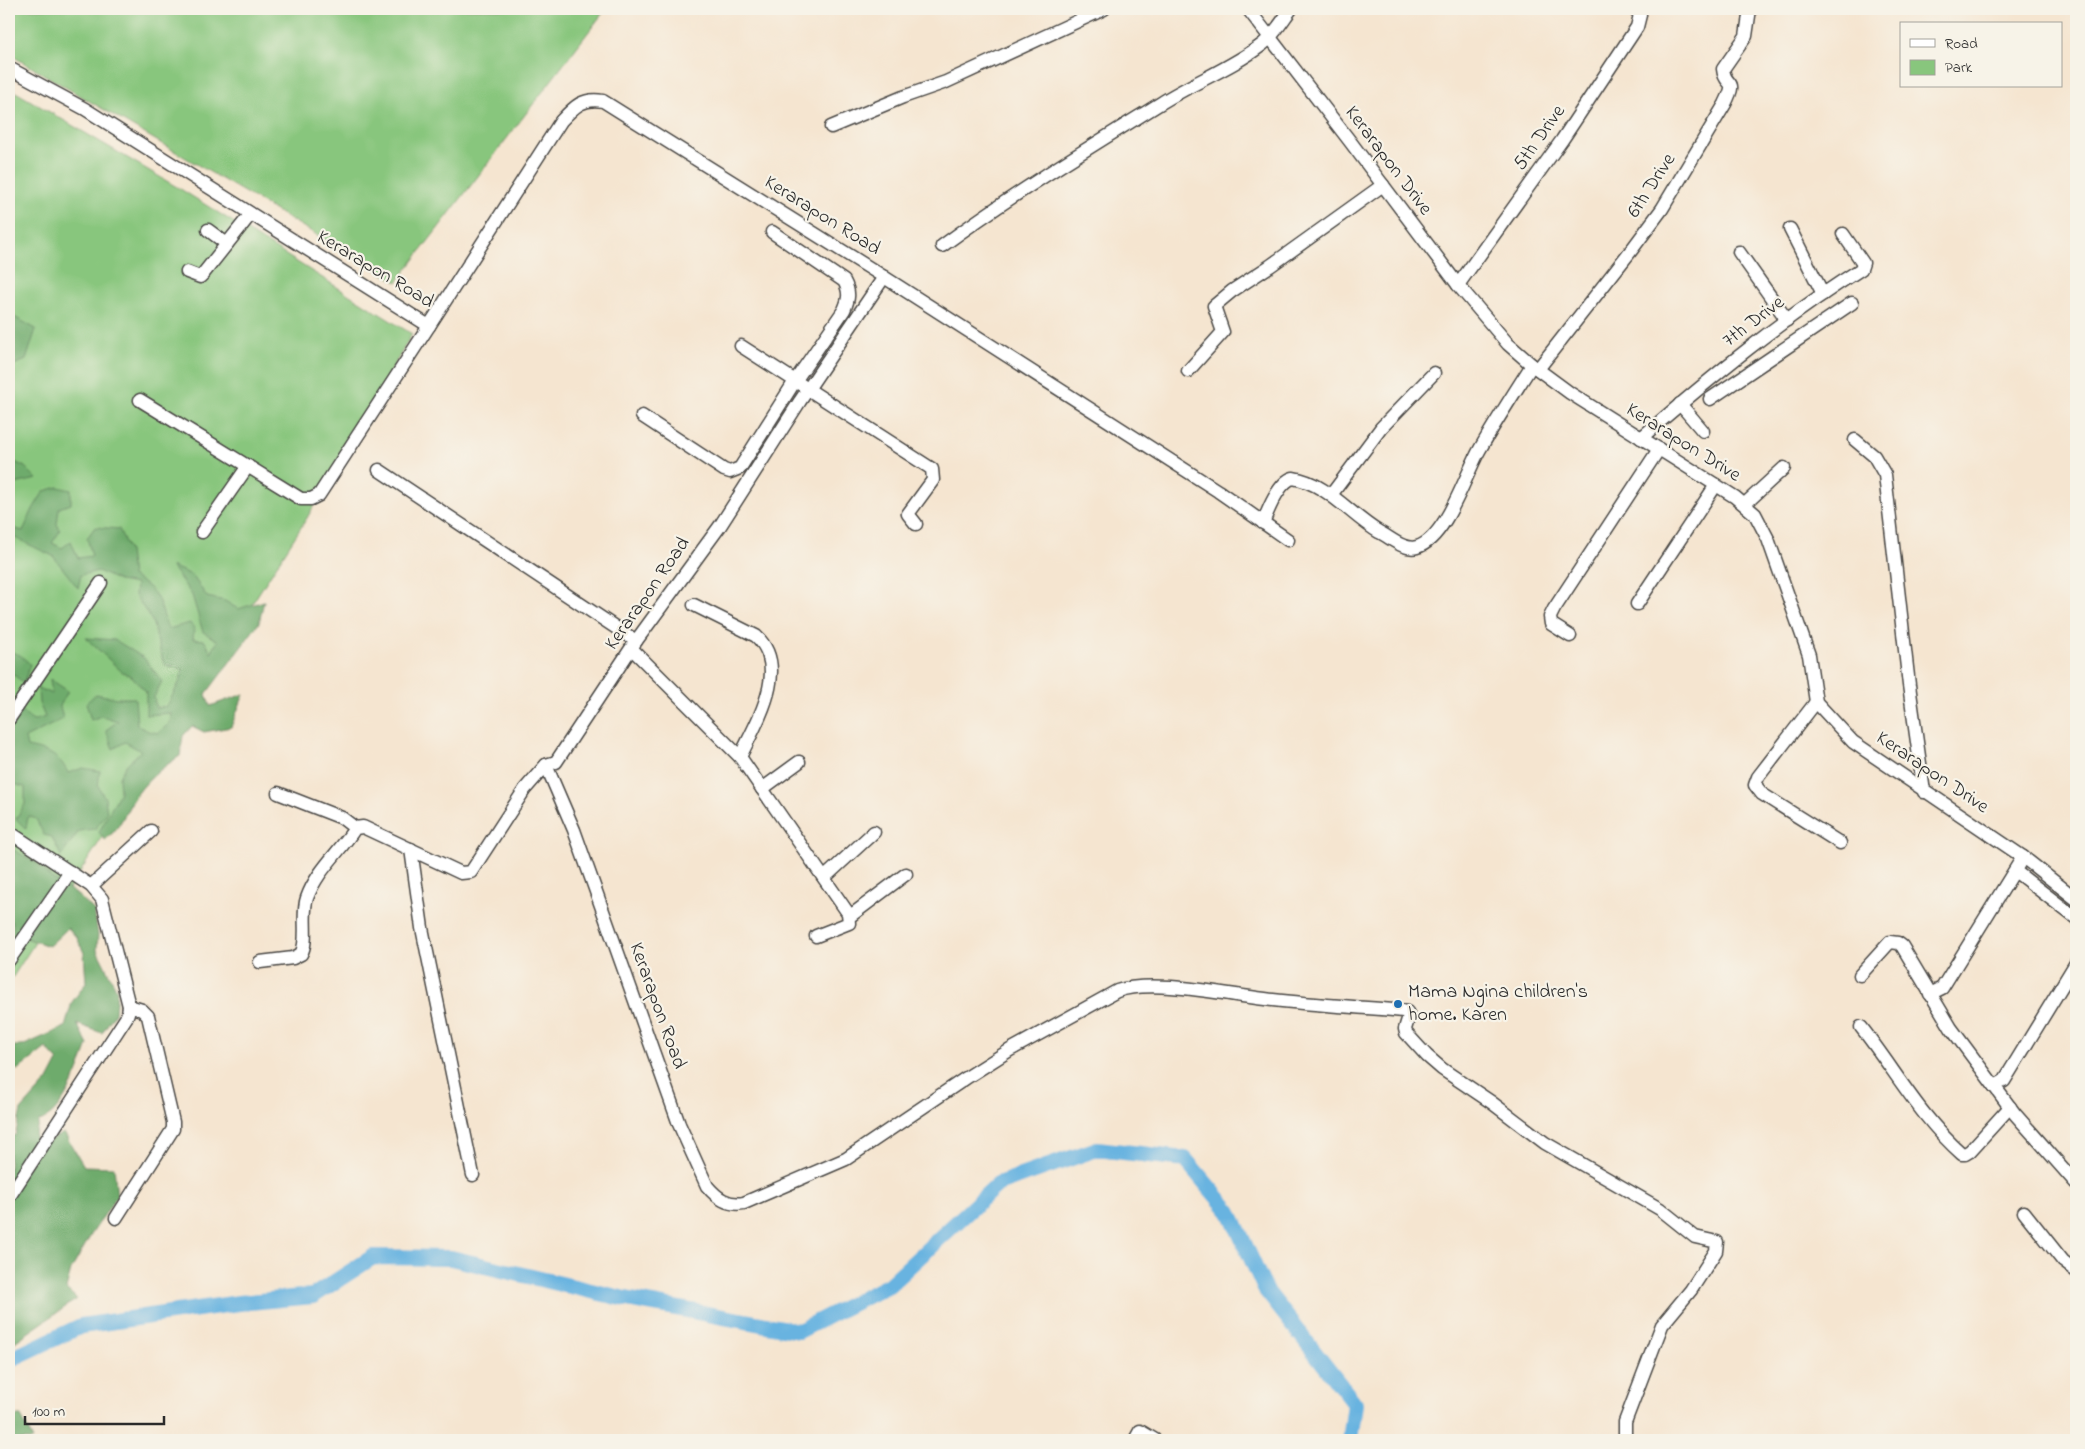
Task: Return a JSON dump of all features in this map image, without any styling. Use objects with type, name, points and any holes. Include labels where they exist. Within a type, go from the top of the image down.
[{"type":"street","points":[[831,127],[885,104],[946,82],[1104,9]]},
{"type":"street","name":"Kerarapon Drive","points":[[1248,9],[1458,285],[1508,344],[1570,393],[1745,504],[1762,525],[1773,554],[1808,655],[1816,702],[1853,742],[1924,792],[2023,857],[2076,900]]},
{"type":"street","points":[[942,246],[1001,203],[1182,90],[1231,65],[1262,44],[1291,9]]},
{"type":"street","name":"5th Drive","points":[[1458,285],[1562,140],[1637,27],[1640,15],[1635,9]]},
{"type":"street","name":"6th Drive","points":[[1535,367],[1634,248],[1662,209],[1725,104],[1732,85],[1723,74],[1723,70],[1746,36],[1750,9]]},
{"type":"street","name":"Kerarapon Road","points":[[9,68],[85,109],[429,326],[561,121],[577,104],[588,100],[603,102],[884,277],[720,526],[634,645],[556,762],[546,765],[574,830],[679,1124],[707,1186],[719,1198],[728,1203],[737,1204],[751,1201],[846,1160],[1010,1050],[1117,991],[1127,988],[1144,986],[1183,989],[1274,1000],[1407,1012],[1409,1016],[1405,1029],[1406,1033],[1426,1056],[1442,1069],[1491,1102],[1545,1143],[1660,1209],[1696,1237],[1717,1242],[1716,1251],[1691,1290],[1662,1325],[1624,1422],[1625,1440]]},
{"type":"street","points":[[1188,371],[1223,332],[1214,306],[1232,291],[1270,266],[1383,184]]},
{"type":"street","points":[[187,272],[200,277],[250,214]]},
{"type":"street","points":[[1790,229],[1823,294]]},
{"type":"street","points":[[208,230],[227,244]]},
{"type":"street","points":[[642,416],[724,470],[736,472],[740,468],[795,381],[844,310],[849,292],[844,281],[839,277],[772,232]]},
{"type":"street","name":"7th Drive","points":[[1641,438],[1680,404],[1787,320],[1863,266],[1863,263],[1843,234]]},
{"type":"street","points":[[1739,252],[1787,320]]},
{"type":"street","points":[[884,277],[1218,491],[1288,540]]},
{"type":"street","points":[[1710,399],[1852,303]]},
{"type":"street","points":[[140,400],[301,499],[307,500],[317,497],[429,326]]},
{"type":"street","points":[[741,346],[932,469],[933,480],[908,514],[916,524]]},
{"type":"street","points":[[1751,348],[1764,362]]},
{"type":"street","points":[[1263,523],[1282,485],[1289,479],[1298,478],[1331,495],[1374,529],[1403,546],[1417,547],[1426,542],[1457,500],[1478,451],[1535,367]]},
{"type":"street","points":[[1331,495],[1381,428],[1434,373]]},
{"type":"street","points":[[1680,404],[1703,431]]},
{"type":"street","points":[[1856,440],[1874,456],[1885,475],[1903,637],[1924,792]]},
{"type":"street","points":[[1570,636],[1551,624],[1550,616],[1658,449]]},
{"type":"street","points":[[202,532],[248,466]]},
{"type":"street","points":[[1745,504],[1784,468]]},
{"type":"street","points":[[379,470],[634,645],[740,757],[849,917],[849,923],[816,936]]},
{"type":"street","points":[[1637,604],[1716,485]]},
{"type":"street","points":[[9,719],[101,583]]},
{"type":"street","points":[[694,605],[756,636],[764,643],[770,660],[772,676],[769,689],[740,757]]},
{"type":"street","points":[[1816,702],[1758,777],[1756,785],[1762,794],[1840,843]]},
{"type":"street","points":[[762,789],[799,762]]},
{"type":"street","points":[[278,793],[342,818],[355,828],[363,827],[461,872],[471,872],[525,789],[546,765]]},
{"type":"street","points":[[260,962],[293,958],[301,954],[304,946],[305,907],[309,892],[316,878],[355,828]]},
{"type":"street","points":[[91,886],[151,831]]},
{"type":"street","points":[[9,832],[91,886],[102,899],[129,1006],[128,1013],[120,1026],[9,1197]]},
{"type":"street","points":[[824,878],[874,832]]},
{"type":"street","points":[[411,849],[422,928],[473,1175]]},
{"type":"street","points":[[1930,994],[1942,988],[2023,857]]},
{"type":"street","points":[[2015,871],[2076,918]]},
{"type":"street","points":[[9,960],[70,872]]},
{"type":"street","points":[[849,917],[906,874]]},
{"type":"street","points":[[1860,975],[1890,942],[1898,943],[1902,946],[1951,1028],[2010,1107],[2076,1183]]},
{"type":"street","points":[[1994,1086],[2004,1081],[2076,963]]},
{"type":"street","points":[[116,1218],[172,1129],[173,1122],[148,1016],[142,1010],[129,1006]]},
{"type":"street","points":[[1861,1027],[1883,1055],[1905,1089],[1944,1139],[1962,1154],[1970,1151],[2010,1107]]},
{"type":"street","points":[[2024,1212],[2063,1261],[2076,1270]]},
{"type":"street","points":[[1134,1440],[1140,1431],[1155,1440]]},
{"type":"green space","points":[[9,9],[606,9],[397,282],[9,54]]},
{"type":"green space","points":[[9,88],[182,190],[412,334],[307,518],[9,983]]},
{"type":"green space","points":[[9,314],[36,329],[26,360],[9,367]]},
{"type":"green space","points":[[9,459],[25,467],[37,479],[15,484],[9,491]]},
{"type":"green space","points":[[58,487],[71,490],[71,504],[59,508],[57,524],[60,531],[52,543],[62,548],[71,541],[78,558],[92,556],[87,538],[95,527],[119,529],[129,551],[132,576],[148,587],[157,597],[168,629],[190,623],[194,628],[193,639],[204,640],[211,652],[218,641],[203,632],[192,595],[171,566],[192,575],[207,597],[225,601],[238,609],[264,601],[259,623],[206,694],[210,706],[244,694],[231,727],[204,732],[192,726],[183,736],[180,756],[147,782],[118,826],[105,840],[99,832],[120,792],[119,777],[126,765],[141,751],[125,742],[113,749],[106,730],[118,721],[101,716],[91,720],[86,703],[96,694],[116,698],[135,698],[137,725],[148,731],[158,733],[170,723],[171,713],[146,715],[146,692],[131,676],[121,671],[86,638],[115,640],[144,658],[162,681],[154,697],[156,708],[167,706],[180,681],[183,669],[164,665],[152,621],[135,595],[136,584],[119,581],[98,571],[81,575],[78,588],[53,556],[9,535],[9,527],[23,531],[44,491]]},
{"type":"green space","points":[[9,651],[20,655],[30,664],[24,683],[9,671]]},
{"type":"green space","points":[[50,679],[68,691],[60,706],[63,719],[25,738],[27,747],[52,754],[61,761],[68,773],[83,768],[100,771],[98,786],[105,798],[107,813],[95,829],[79,831],[61,856],[52,837],[44,835],[36,819],[28,816],[26,829],[16,819],[25,804],[25,787],[9,783],[9,726],[21,711],[33,721],[45,717],[39,703],[38,688],[52,694]]},
{"type":"green space","points":[[9,847],[36,863],[50,877],[75,893],[94,910],[98,934],[97,950],[117,990],[115,1013],[102,1033],[77,1024],[88,1045],[70,1089],[63,1100],[48,1117],[39,1121],[35,1135],[35,1147],[64,1133],[84,1166],[114,1167],[117,1196],[71,1270],[66,1289],[77,1299],[9,1346],[9,1133],[15,1136],[21,1110],[48,1080],[58,1061],[46,1048],[18,1070],[9,1067],[9,1046],[22,1046],[65,1027],[72,1002],[86,983],[84,953],[77,938],[68,928],[49,946],[14,934],[13,922],[9,922]]},
{"type":"green space","points":[[9,1416],[21,1416],[33,1440],[9,1440]]},
{"type":"waterway","points":[[9,1360],[81,1326],[239,1303],[313,1296],[373,1257],[451,1258],[621,1298],[799,1331],[889,1285],[998,1184],[1097,1149],[1185,1159],[1230,1212],[1265,1289],[1355,1404],[1350,1440]]},
{"type":"place","name":"Mama Ngina children's home. Karen","points":[[1398,1004]]}]
